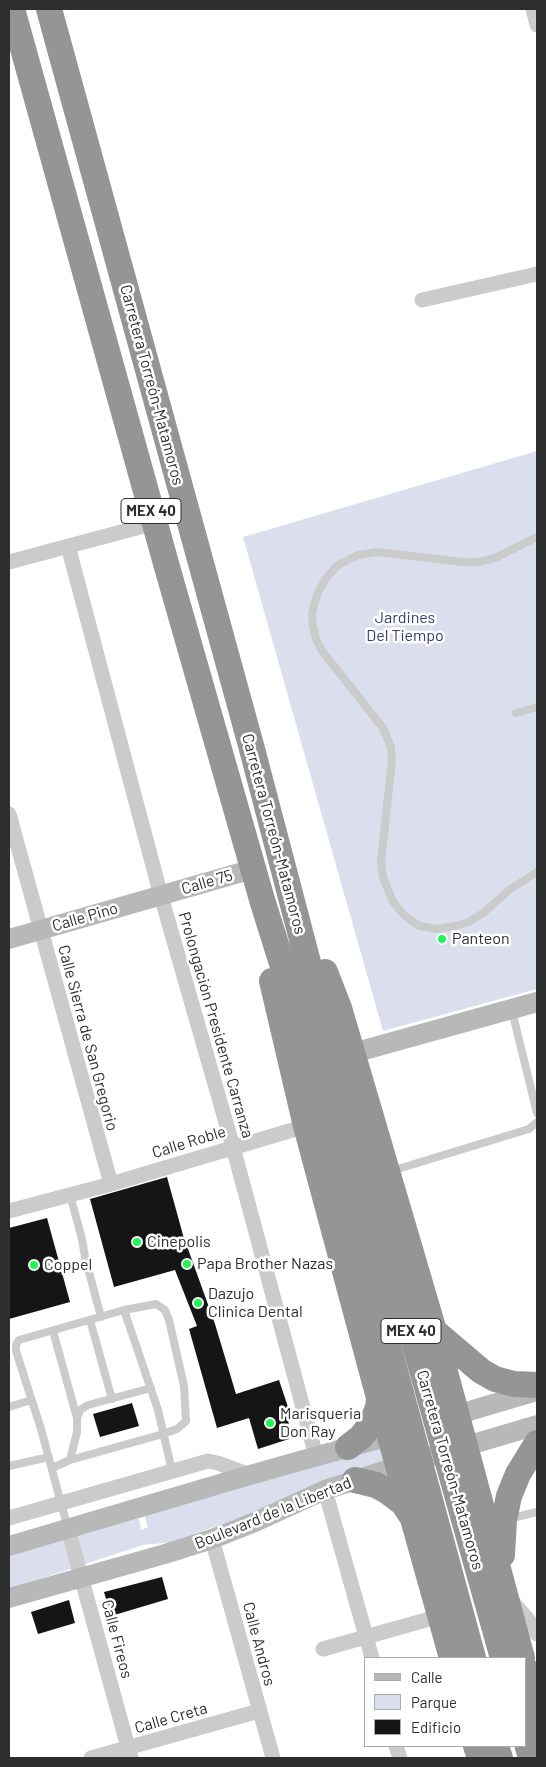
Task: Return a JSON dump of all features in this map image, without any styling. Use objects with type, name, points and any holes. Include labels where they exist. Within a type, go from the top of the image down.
[{"type":"highway","name":"MEX 40","points":[[12,9],[263,903],[308,1007],[472,1657]]},
{"type":"highway","points":[[48,9],[39,23],[42,48],[77,174],[82,207],[76,238]]},
{"type":"highway","name":"Carretera Torreón-Matamoros","points":[[48,9],[254,758],[297,922],[308,1007],[503,1657]]},
{"type":"highway","points":[[263,903],[273,988],[306,1126],[377,1391],[452,1657]]},
{"type":"highway","points":[[297,922],[330,982],[353,1053],[437,1339],[465,1446],[494,1518],[503,1587],[522,1657]]},
{"type":"highway","points":[[348,1447],[361,1437],[372,1424],[377,1391],[386,1384],[408,1379],[426,1366],[437,1339]]},
{"type":"highway","points":[[437,1339],[495,1379],[514,1384],[537,1385]]},
{"type":"highway","points":[[494,1518],[509,1496],[518,1474],[537,1443]]},
{"type":"highway","points":[[355,1480],[376,1485],[387,1491],[403,1503],[413,1521]]},
{"type":"highway","points":[[413,1521],[435,1510],[448,1507],[474,1510],[494,1518]]},
{"type":"highway","points":[[526,1673],[537,1716]]},
{"type":"highway","points":[[526,1740],[531,1758]]},
{"type":"main road","name":"Calle 75","points":[[161,896],[254,869]]},
{"type":"main road","name":"Calle Pino","points":[[9,939],[161,896]]},
{"type":"main road","points":[[353,1053],[537,1002]]},
{"type":"main road","name":"Boulevard de la Libertad","points":[[9,1546],[390,1436],[537,1391]]},
{"type":"main road","name":"Boulevard de la Libertad","points":[[9,1598],[212,1539],[255,1522],[324,1490],[537,1424]]},
{"type":"street","points":[[533,9],[537,25]]},
{"type":"street","points":[[422,300],[537,274]]},
{"type":"street","points":[[9,562],[155,523]]},
{"type":"street","name":"Prolongación Presidente Carranza","points":[[68,546],[161,896],[233,1147],[316,1456]]},
{"type":"street","name":"Calle Sierra de San Gregorio","points":[[9,814],[110,1184]]},
{"type":"street","name":"Calle Roble","points":[[9,1211],[110,1184],[306,1126]]},
{"type":"street","points":[[9,1518],[208,1461],[250,1475]]},
{"type":"street","points":[[324,1490],[372,1657]]},
{"type":"street","name":"Calle Fireos","points":[[68,1529],[129,1753]]},
{"type":"street","name":"Calle Andros","points":[[212,1539],[273,1758]]},
{"type":"street","points":[[503,1587],[537,1634]]},
{"type":"street","points":[[324,1648],[440,1616]]},
{"type":"street","name":"Calle Creta","points":[[91,1758],[129,1753],[260,1711]]},
{"type":"lane","points":[[537,537],[495,558],[478,562],[440,560],[397,553],[376,552],[358,555],[338,565],[326,578],[317,595],[312,613],[316,639],[322,652],[383,728],[391,747],[392,760],[380,862],[388,890],[394,903],[404,915],[419,926],[437,929],[469,922],[537,872]]},
{"type":"lane","points":[[516,713],[537,707]]},
{"type":"lane","points":[[512,1009],[537,1113]]},
{"type":"lane","points":[[387,1172],[529,1129],[537,1122]]},
{"type":"lane","points":[[70,1195],[82,1239],[84,1257],[101,1317]]},
{"type":"lane","points":[[52,1468],[70,1460],[163,1434],[177,1429],[186,1421],[184,1386],[170,1320],[165,1310],[156,1304],[124,1310],[19,1340],[16,1345],[16,1351],[52,1468],[68,1529]]},
{"type":"lane","points":[[124,1310],[151,1388],[172,1471]]},
{"type":"lane","points":[[90,1320],[112,1399]]},
{"type":"lane","points":[[53,1330],[77,1418],[77,1432],[70,1460]]},
{"type":"lane","points":[[77,1418],[80,1410],[88,1406],[151,1388]]},
{"type":"lane","points":[[9,1407],[31,1400]]},
{"type":"lane","points":[[9,1466],[48,1457]]},
{"type":"lane","points":[[494,1518],[537,1512]]},
{"type":"green space","name":"Jardines Del Tiempo","points":[[537,451],[537,989],[383,1031],[243,537]]},
{"type":"green space","points":[[385,1443],[393,1461],[173,1542],[143,1545],[9,1589],[9,1556],[139,1518],[141,1530],[148,1527],[143,1510]]},
{"type":"building","points":[[167,1177],[183,1235],[215,1324],[236,1394],[279,1380],[288,1407],[289,1439],[258,1449],[249,1418],[217,1428],[189,1329],[197,1326],[175,1270],[114,1287],[90,1199]]},
{"type":"building","name":"Coppel","points":[[47,1218],[70,1302],[9,1319],[9,1228]]},
{"type":"building","points":[[132,1403],[139,1426],[100,1437],[93,1414]]},
{"type":"building","points":[[162,1577],[168,1599],[111,1616],[104,1592]]},
{"type":"building","points":[[69,1600],[75,1623],[38,1634],[31,1612]]},
{"type":"place","name":"Panteon","points":[[442,939]]},
{"type":"place","name":"Cinepolis","points":[[137,1242]]},
{"type":"place","name":"Papa Brother Nazas","points":[[187,1264]]},
{"type":"place","name":"Coppel","points":[[34,1265]]},
{"type":"place","name":"Dazujo Clinica Dental","points":[[198,1303]]},
{"type":"place","name":"Marisqueria Don Ray","points":[[270,1423]]}]
